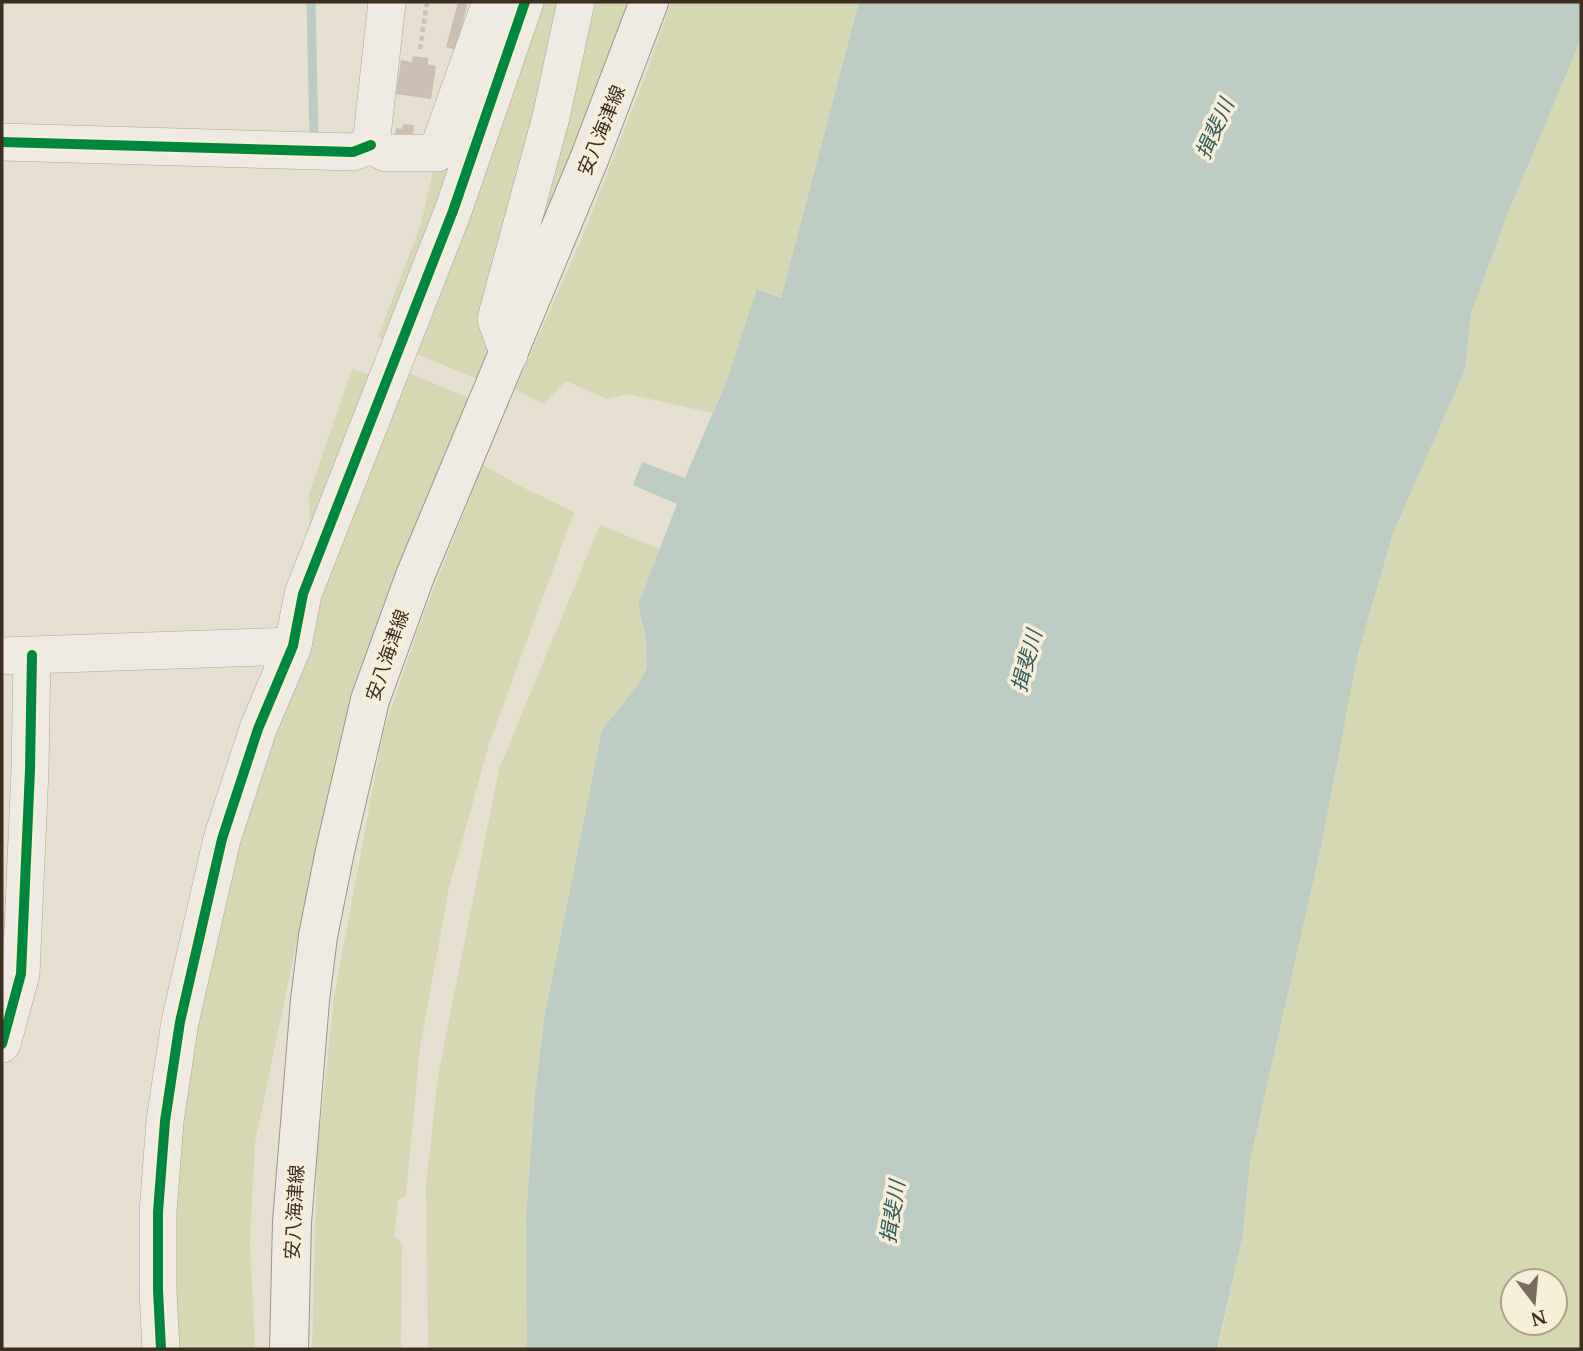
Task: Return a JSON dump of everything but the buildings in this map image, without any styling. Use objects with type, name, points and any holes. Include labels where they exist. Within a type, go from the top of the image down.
[{"type":"main road","name":"安八海津線","points":[[289,1349],[292,1222],[310,1000],[318,936],[335,851],[370,700],[415,576],[590,157],[649,2]]},
{"type":"street","points":[[372,145],[387,2]]},
{"type":"street","points":[[2,142],[342,152],[353,152],[372,145],[386,153],[437,153],[491,2]]},
{"type":"street","points":[[161,1349],[158,1212],[165,1121],[180,1022],[222,839],[258,729],[292,646],[303,593],[449,224],[525,2]]},
{"type":"street","points":[[509,355],[496,319],[551,117],[576,2]]},
{"type":"street","points":[[2,1044],[21,974],[30,770],[17,655],[292,646]]},
{"type":"path","points":[[420,49],[426,2]]},
{"type":"green space","points":[[536,2],[564,2],[485,326],[488,355],[478,379],[409,351]]},
{"type":"green space","points":[[585,2],[632,2],[512,312]]},
{"type":"green space","points":[[671,2],[859,2],[781,298],[758,289],[728,377],[712,413],[628,394],[607,399],[566,381],[543,404],[515,389],[582,238],[645,77]]},
{"type":"green space","points":[[1581,39],[1581,1349],[1218,1349],[1243,1235],[1250,1161],[1321,847],[1358,654],[1393,533],[1465,370],[1471,314],[1506,218]]},
{"type":"green space","points":[[434,167],[452,169],[394,345],[378,337],[421,224]]},
{"type":"green space","points":[[352,369],[377,377],[310,546],[309,494]]},
{"type":"green space","points":[[402,370],[469,398],[305,903],[255,1142],[250,1241],[255,1349],[172,1349],[170,1215],[193,1023],[226,880],[340,522]]},
{"type":"green space","points":[[483,465],[574,512],[489,744],[449,888],[420,1047],[406,1196],[398,1200],[394,1237],[402,1243],[401,1349],[312,1349],[317,1157],[334,997],[384,729],[422,618]]},
{"type":"green space","points":[[600,525],[660,549],[638,605],[646,638],[647,668],[637,686],[602,730],[545,1013],[535,1094],[526,1218],[527,1349],[428,1349],[426,1185],[438,1076],[499,769]]},
{"type":"water","name":"揖斐川","points":[[859,2],[1581,2],[1581,39],[1506,218],[1471,314],[1465,370],[1393,533],[1358,654],[1321,847],[1250,1161],[1243,1235],[1217,1349],[527,1349],[526,1218],[535,1094],[545,1013],[602,730],[637,686],[647,668],[646,638],[638,605],[677,504],[633,485],[642,462],[685,478],[728,377],[757,289],[781,298]]},
{"type":"waterway","points":[[311,2],[314,139]]},
{"type":"cycle path","points":[[161,1349],[158,1212],[165,1121],[180,1022],[222,839],[258,729],[293,646],[303,594],[453,211],[525,2]]},
{"type":"cycle path","points":[[2,142],[353,152],[371,145]]},
{"type":"cycle path","points":[[2,1044],[21,974],[32,655]]}]
